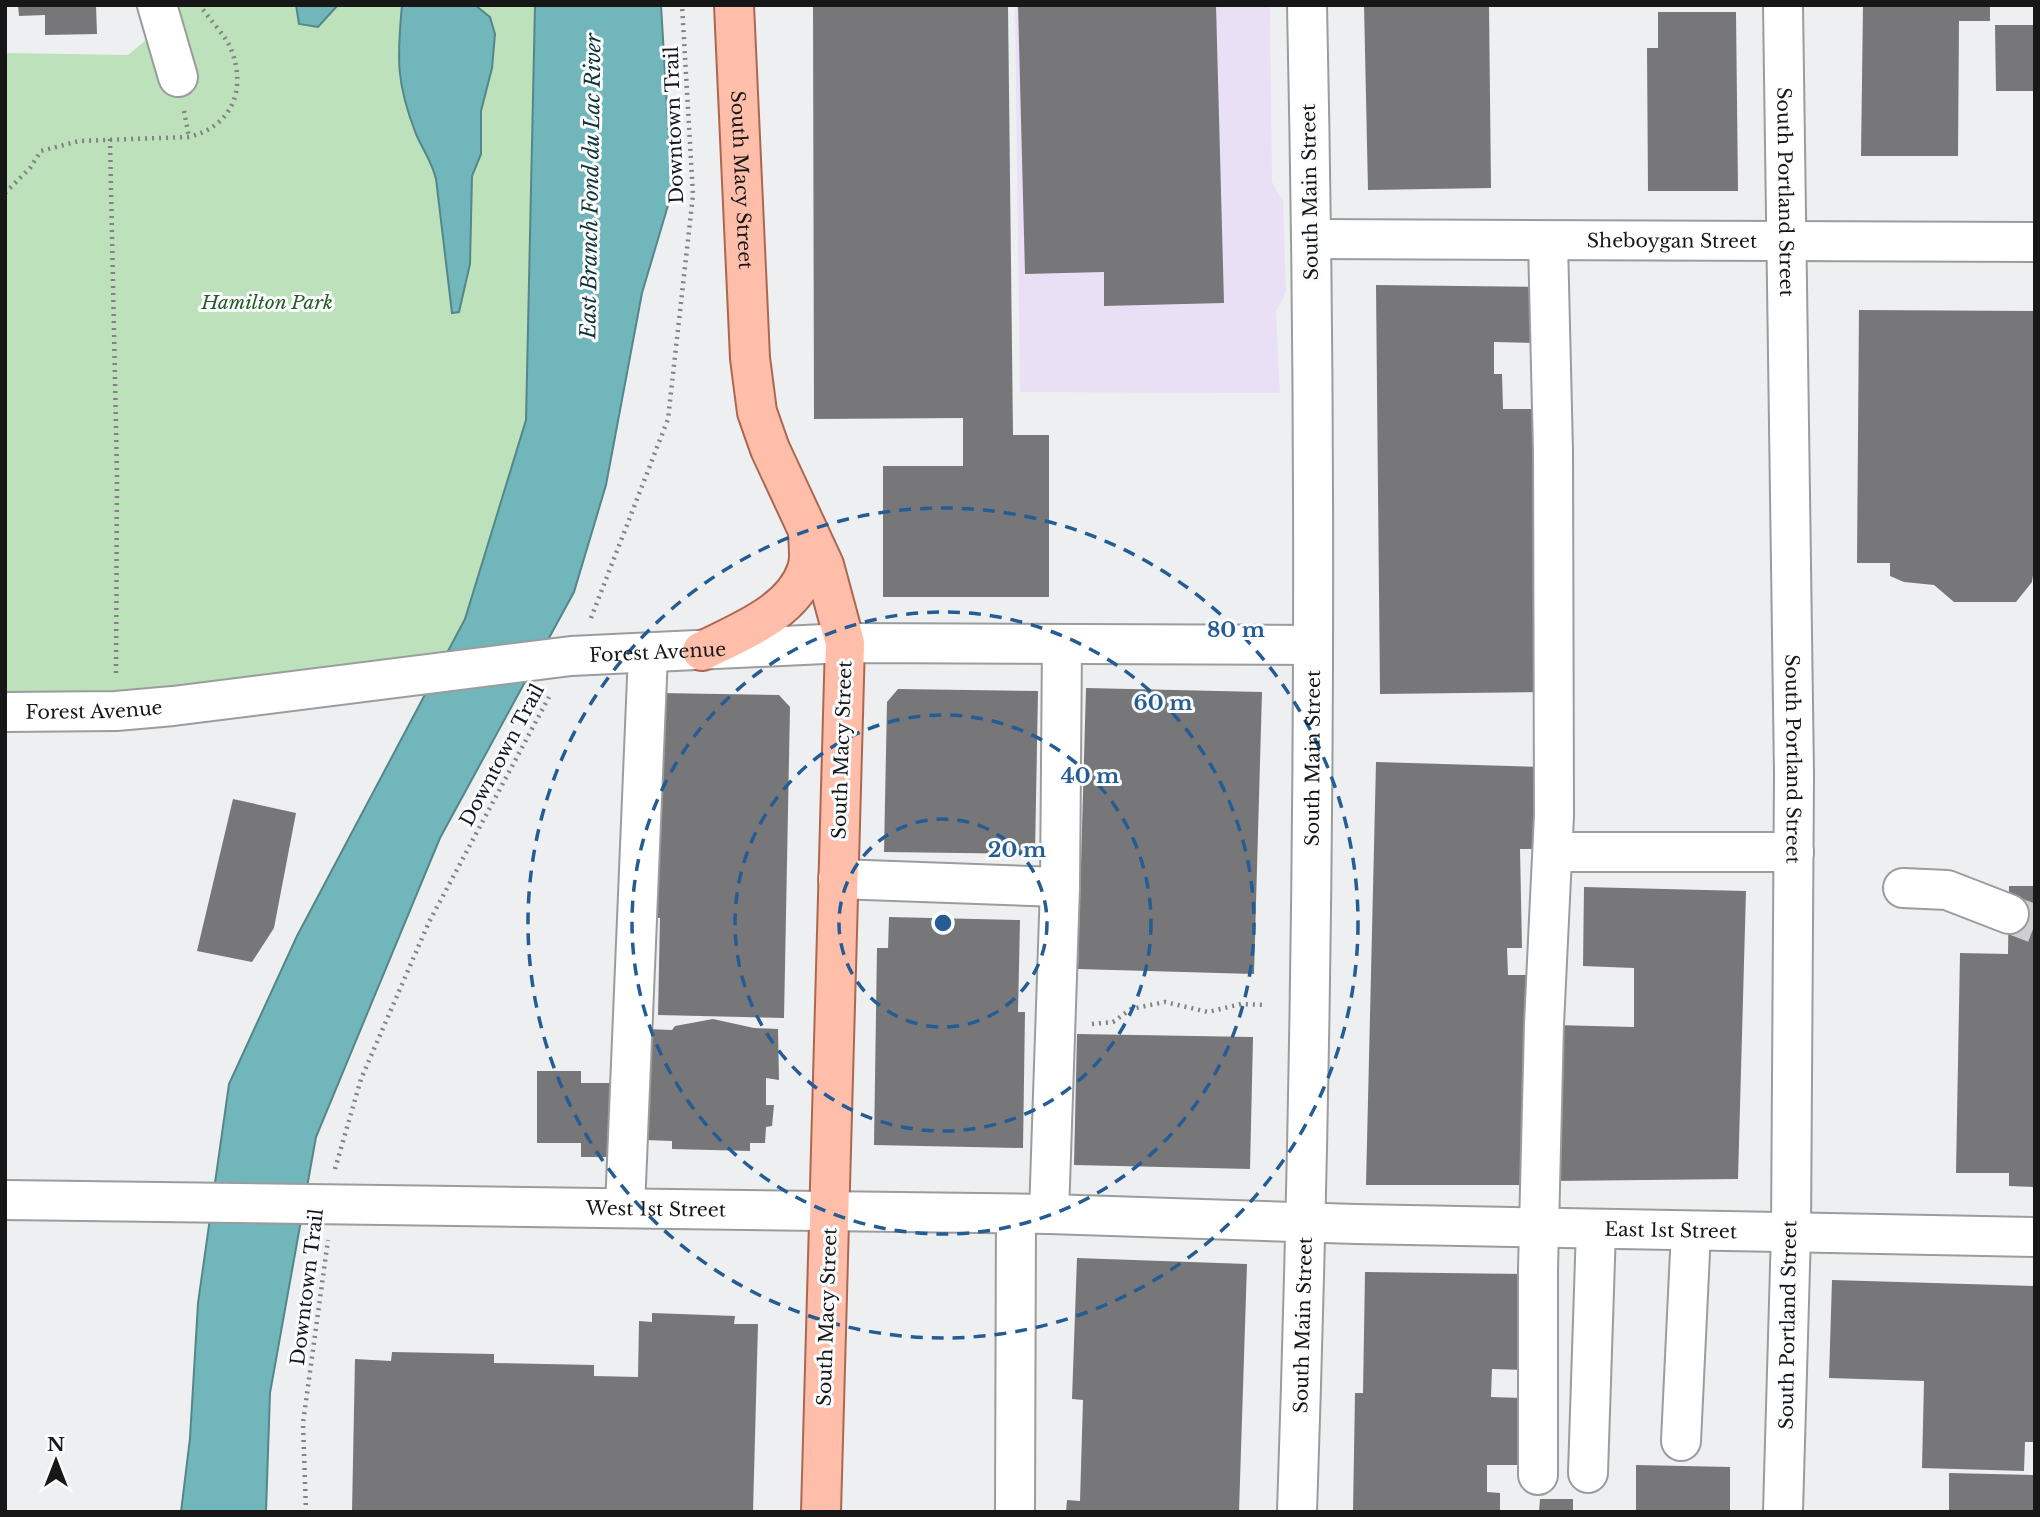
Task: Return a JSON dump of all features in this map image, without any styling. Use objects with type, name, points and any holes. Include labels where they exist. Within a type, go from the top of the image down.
[{"type":"main road","name":"South Macy Street","points":[[734,5],[750,358],[755,399],[770,449],[824,565],[845,643],[821,1512]]},
{"type":"main road","points":[[702,652],[760,621],[792,593],[808,568],[807,525]]},
{"type":"street","points":[[157,5],[178,77]]},
{"type":"street","name":"South Main Street","points":[[1297,1512],[1307,1223],[1313,645],[1312,239],[1307,5]]},
{"type":"street","name":"South Portland Street","points":[[1783,5],[1794,852],[1791,1232],[1783,1512]]},
{"type":"street","name":"Sheboygan Street","points":[[1312,239],[2035,242]]},
{"type":"street","points":[[1538,1475],[1538,1269],[1544,1024],[1553,852],[1553,452],[1548,242]]},
{"type":"street","name":"Forest Avenue","points":[[5,712],[116,711],[173,706],[560,657],[845,643],[1313,645]]},
{"type":"street","points":[[1015,1512],[1033,1214],[1055,1024],[1060,887],[1062,644]]},
{"type":"street","points":[[625,1208],[648,654]]},
{"type":"street","points":[[1553,852],[1794,852]]},
{"type":"street","points":[[838,879],[1060,887]]},
{"type":"street","points":[[1903,888],[1947,890],[2009,914]]},
{"type":"street","name":"West 1st Street","points":[[5,1200],[1033,1214],[1307,1223]]},
{"type":"street","name":"East 1st Street","points":[[1307,1223],[2035,1237]]},
{"type":"street","points":[[1588,1473],[1595,1229]]},
{"type":"street","points":[[1681,1441],[1691,1231]]},
{"type":"path","points":[[5,193],[30,168],[41,150],[79,141],[189,137],[204,133],[219,123],[235,102],[238,73],[231,47],[200,5]]},
{"type":"path","name":"Downtown Trail","points":[[306,1512],[303,1423],[328,1252],[323,1204],[336,1156],[371,1055],[429,922],[560,657],[593,615],[668,419],[693,195],[682,5]]},
{"type":"path","points":[[110,139],[117,474],[116,711]]},
{"type":"path","points":[[1055,1024],[1101,1024],[1113,1021],[1131,1009],[1165,1002],[1208,1012],[1241,1004],[1266,1005]]},
{"type":"shaded area","points":[[1015,5],[1270,5],[1272,182],[1283,201],[1286,292],[1276,312],[1280,393],[1020,392]]},
{"type":"green space","name":"Hamilton Park","points":[[157,5],[535,5],[526,420],[465,619],[436,671],[5,712],[5,53],[128,55],[163,26]]},
{"type":"water","points":[[296,5],[338,5],[318,27],[299,24]]},
{"type":"water","points":[[402,5],[475,5],[490,17],[495,34],[492,68],[481,111],[481,154],[472,176],[470,264],[459,312],[452,313],[436,179],[409,116],[401,85],[399,40]]},
{"type":"water","name":"East Branch Fond du Lac River","points":[[535,5],[661,5],[672,192],[642,293],[606,485],[574,592],[440,838],[316,1137],[270,1393],[266,1512],[181,1512],[190,1438],[198,1303],[229,1084],[297,936],[465,619],[526,420]]},
{"type":"building","points":[[18,5],[96,5],[97,34],[45,35],[45,15],[19,16]]},
{"type":"building","points":[[813,5],[1008,5],[1013,435],[1049,435],[1049,597],[883,597],[883,466],[963,466],[963,418],[814,419]]},
{"type":"building","points":[[1018,5],[1216,5],[1224,303],[1104,306],[1104,272],[1025,274]]},
{"type":"building","points":[[1364,5],[1489,5],[1491,188],[1368,190]]},
{"type":"building","points":[[1863,5],[1990,5],[1990,21],[1959,21],[1958,156],[1861,156]]},
{"type":"building","points":[[1658,12],[1736,12],[1738,191],[1648,191],[1647,48],[1658,48]]},
{"type":"building","points":[[1995,25],[2035,25],[2035,91],[1996,91]]},
{"type":"building","points":[[1376,285],[1537,287],[1538,343],[1494,342],[1494,374],[1502,374],[1503,409],[1542,409],[1543,446],[1533,446],[1534,455],[1540,455],[1543,692],[1380,694]]},
{"type":"building","points":[[1859,310],[2035,311],[2035,561],[2032,582],[2016,602],[1954,602],[1934,585],[1904,582],[1890,576],[1890,563],[1857,563]]},
{"type":"building","points":[[1086,688],[1262,692],[1254,974],[1078,969]]},
{"type":"building","points":[[898,689],[1038,691],[1035,854],[884,852],[887,702]]},
{"type":"building","points":[[659,693],[779,695],[790,707],[784,1018],[658,1015],[660,918],[644,917]]},
{"type":"building","points":[[1376,762],[1543,767],[1542,849],[1520,849],[1522,948],[1507,948],[1508,975],[1540,975],[1533,1185],[1366,1185]]},
{"type":"building","points":[[233,799],[296,813],[274,928],[252,962],[197,951]]},
{"type":"building","points":[[2009,886],[2035,886],[2035,1187],[2009,1186],[2009,1173],[1956,1173],[1960,953],[2008,954]]},
{"type":"building","points":[[1584,887],[1746,891],[1738,1179],[1550,1181],[1554,1025],[1634,1027],[1634,968],[1583,966]]},
{"type":"building","points":[[889,917],[1020,920],[1018,1012],[1025,1012],[1023,1148],[874,1145],[877,948],[888,948]]},
{"type":"building","points":[[713,1019],[754,1028],[778,1029],[779,1080],[766,1078],[766,1105],[774,1105],[772,1126],[766,1127],[765,1143],[750,1143],[750,1151],[672,1149],[672,1141],[645,1140],[647,1029],[672,1030],[675,1026]]},
{"type":"building","points":[[1077,1034],[1253,1037],[1250,1169],[1074,1165]]},
{"type":"building","points":[[537,1071],[581,1071],[581,1083],[612,1083],[612,1157],[581,1157],[581,1143],[537,1143]]},
{"type":"building","points":[[1077,1258],[1247,1264],[1239,1512],[1066,1512],[1067,1500],[1080,1501],[1083,1400],[1072,1399]]},
{"type":"building","points":[[1365,1272],[1523,1274],[1526,1370],[1492,1369],[1491,1397],[1522,1398],[1521,1465],[1487,1465],[1487,1492],[1500,1493],[1500,1512],[1353,1512],[1355,1393],[1363,1393]]},
{"type":"building","points":[[1832,1280],[2035,1286],[2035,1442],[2025,1442],[2024,1471],[1922,1468],[1924,1381],[1829,1378]]},
{"type":"building","points":[[652,1313],[735,1316],[734,1324],[758,1324],[753,1512],[352,1512],[355,1359],[391,1361],[392,1352],[494,1354],[494,1363],[594,1365],[594,1376],[638,1377],[639,1321],[652,1322]]},
{"type":"building","points":[[1636,1465],[1730,1467],[1730,1512],[1636,1512]]},
{"type":"building","points":[[1949,1473],[2035,1475],[2035,1512],[1949,1512]]},
{"type":"building","points":[[1540,1499],[1573,1499],[1573,1512],[1539,1512]]},
{"type":"tunnel","points":[[2009,914],[2035,924]]}]
